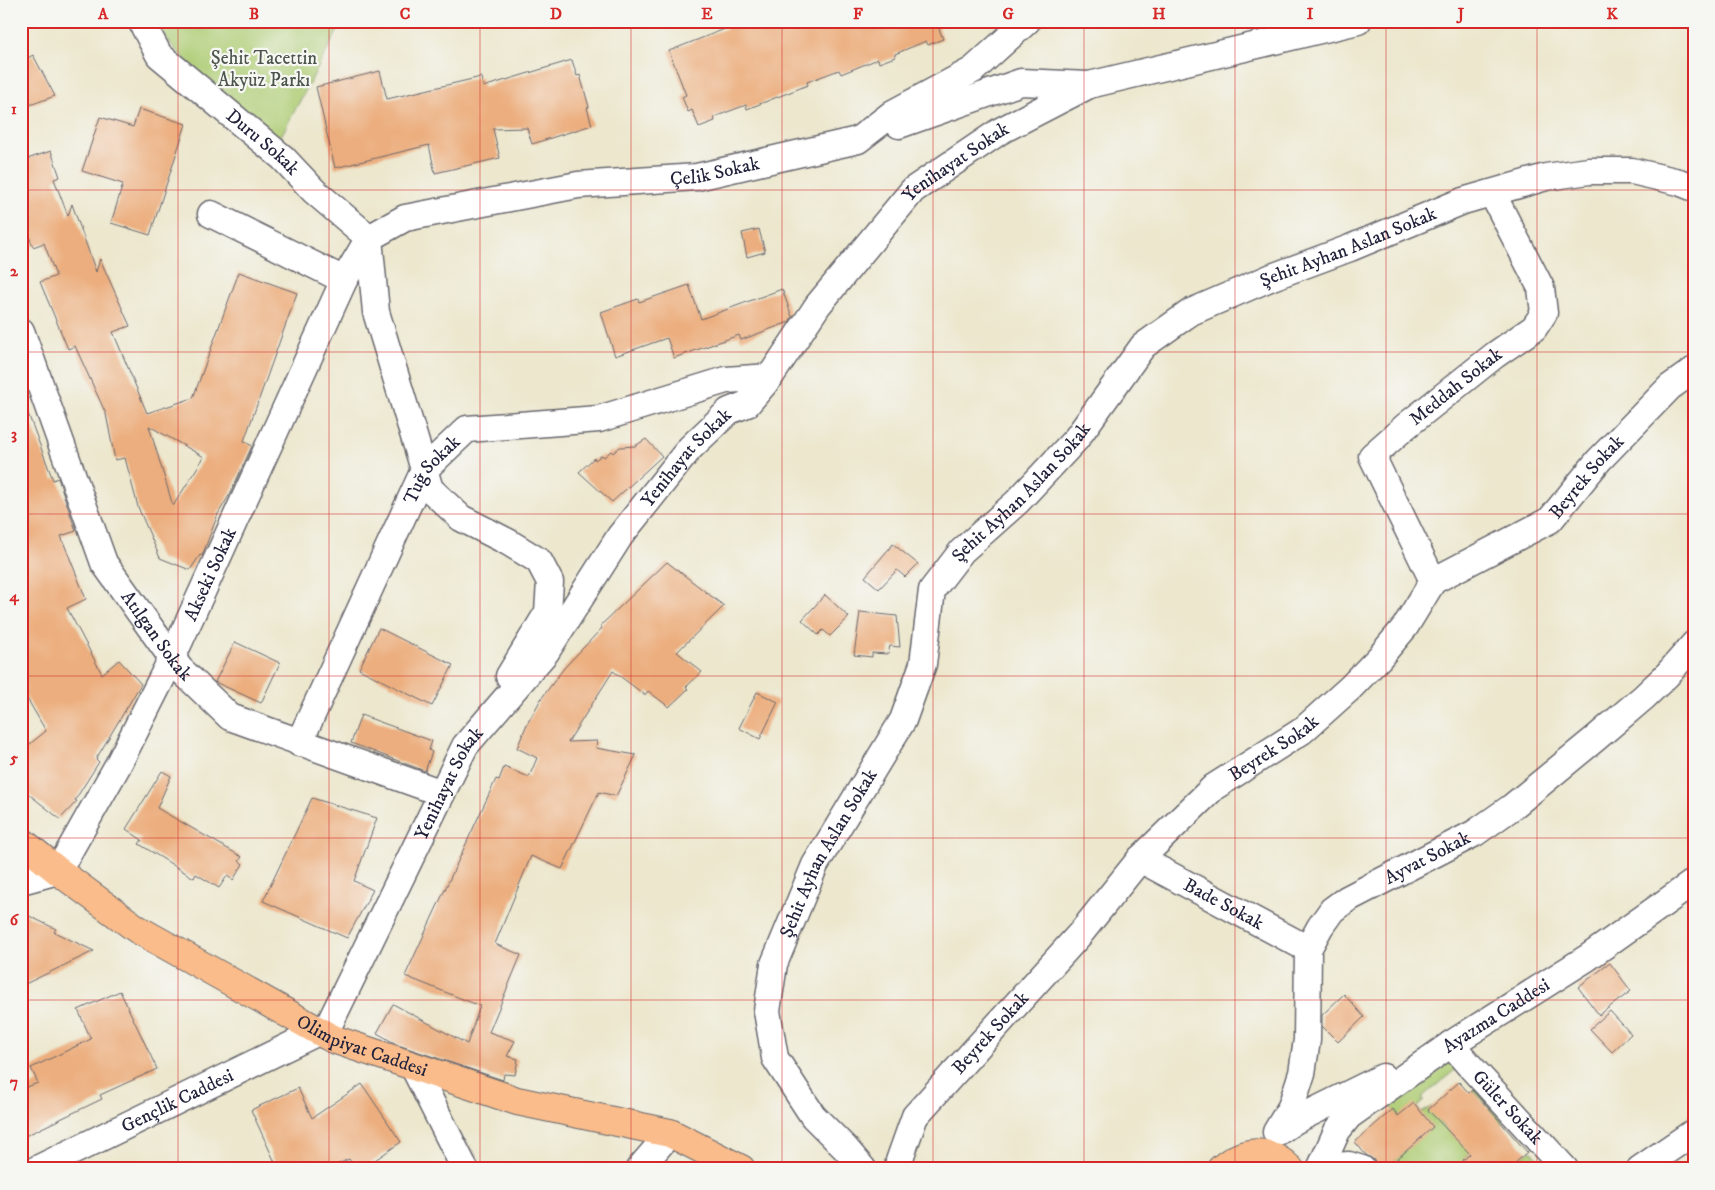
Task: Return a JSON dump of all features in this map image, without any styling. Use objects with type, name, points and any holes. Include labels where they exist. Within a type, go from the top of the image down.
[{"type":"main road","name":"Olimpiyat Caddesi","points":[[21,841],[137,930],[332,1039],[518,1101],[670,1133],[741,1169]]},
{"type":"main road","points":[[1226,1165],[1255,1153],[1270,1155],[1283,1162],[1290,1169]]},
{"type":"street","name":"Duru Sokak","points":[[141,21],[159,55],[283,158],[314,191],[369,238]]},
{"type":"street","points":[[973,70],[1009,21]]},
{"type":"street","name":"Çelik Sokak","points":[[369,238],[404,218],[578,185],[697,177],[858,140],[893,113],[973,70],[1027,21]]},
{"type":"street","name":"Yenihayat Sokak","points":[[321,1033],[465,746],[546,652],[620,536],[690,448],[729,410],[747,404],[770,377],[818,305],[913,190],[1000,131],[1089,85],[1358,21]]},
{"type":"street","points":[[858,140],[1021,82],[1089,85]]},
{"type":"street","name":"Şehit Ayhan Aslan Sokak","points":[[863,1169],[814,1116],[775,1058],[767,1012],[774,964],[815,865],[902,720],[922,664],[932,590],[962,551],[1017,502],[1076,438],[1143,346],[1191,312],[1272,277],[1350,248],[1463,200],[1546,177],[1589,171],[1632,171],[1679,182],[1694,188]]},
{"type":"street","name":"Meddah Sokak","points":[[1433,581],[1372,456],[1406,426],[1495,355],[1534,328],[1544,313],[1541,288],[1492,193]]},
{"type":"street","points":[[211,214],[344,280]]},
{"type":"street","name":"Akseki Sokak","points":[[58,871],[118,765],[172,658],[344,280],[369,238]]},
{"type":"street","points":[[369,238],[376,312],[430,488],[461,518],[508,542],[539,561],[550,582],[548,612],[465,746]]},
{"type":"street","name":"Atılgan Sokak","points":[[21,331],[104,564],[180,669],[230,717],[442,793]]},
{"type":"street","name":"Beyrek Sokak","points":[[898,1169],[915,1116],[1080,934],[1140,859],[1214,786],[1302,731],[1350,688],[1405,627],[1433,581],[1550,520],[1599,460],[1670,387],[1694,370]]},
{"type":"street","name":"Tuğ Sokak","points":[[299,743],[424,470],[468,429],[599,419],[726,380],[770,377]]},
{"type":"street","name":"Ayvat Sokak","points":[[1276,1132],[1291,1107],[1302,1073],[1307,1040],[1308,949],[1332,910],[1347,899],[1475,833],[1512,807],[1644,696],[1694,644]]},
{"type":"street","name":"Bade Sokak","points":[[1140,859],[1308,949]]},
{"type":"street","points":[[21,881],[58,871]]},
{"type":"street","name":"Ayazma Caddesi","points":[[1320,1168],[1337,1131],[1349,1116],[1451,1044],[1587,958],[1694,882]]},
{"type":"street","name":"Gençlik Caddesi","points":[[37,1169],[321,1033]]},
{"type":"street","points":[[1226,1165],[1296,1120],[1451,1044]]},
{"type":"street","name":"Güler Sokak","points":[[1451,1044],[1564,1169]]},
{"type":"street","points":[[413,1066],[465,1169]]},
{"type":"street","points":[[1640,1169],[1694,1132]]},
{"type":"street","points":[[639,1169],[670,1133]]},
{"type":"street","points":[[1320,1168],[1349,1165],[1362,1169]]},
{"type":"green space","name":"Şehit Tacettin Akyüz Parkı","points":[[158,21],[343,21],[280,138],[231,100],[191,65],[163,33]]},
{"type":"green space","points":[[1442,1057],[1460,1066],[1423,1096],[1423,1102],[1417,1107],[1421,1112],[1433,1106],[1440,1123],[1457,1140],[1490,1108],[1473,1090],[1478,1085],[1504,1122],[1463,1160],[1471,1169],[1386,1169],[1419,1139],[1384,1099]]},
{"type":"green space","points":[[1530,1150],[1552,1169],[1510,1169]]},
{"type":"building","points":[[745,21],[936,21],[943,39],[928,45],[926,41],[879,63],[878,59],[841,74],[839,70],[807,82],[808,85],[747,109],[746,105],[714,117],[715,121],[699,127],[692,110],[688,112],[682,97],[686,95],[669,51]]},
{"type":"building","points":[[33,55],[55,96],[21,108],[21,62]]},
{"type":"building","points":[[572,60],[577,76],[580,75],[592,125],[532,144],[527,128],[493,129],[500,158],[435,173],[429,145],[335,168],[316,87],[380,71],[387,99],[481,77],[483,87]]},
{"type":"building","points":[[139,109],[186,124],[150,235],[111,223],[123,184],[82,171],[100,117],[133,127]]},
{"type":"building","points":[[51,151],[60,177],[54,179],[68,216],[72,204],[96,272],[100,259],[130,326],[113,332],[147,413],[193,398],[239,272],[297,293],[244,441],[252,446],[230,494],[218,514],[202,556],[200,555],[190,570],[160,558],[138,507],[125,458],[115,460],[106,414],[75,346],[68,349],[40,282],[56,276],[44,243],[33,247],[21,215],[21,161]],"holes":[[[149,426],[204,457],[173,506]]]},
{"type":"building","points":[[759,229],[765,252],[747,257],[742,233]]},
{"type":"building","points":[[689,285],[701,319],[782,289],[792,317],[789,322],[741,340],[739,335],[674,358],[667,338],[615,356],[601,312],[638,299],[639,302]]},
{"type":"building","points":[[21,400],[23,400],[53,480],[58,478],[76,531],[61,536],[86,599],[67,608],[102,674],[119,660],[141,684],[96,759],[99,762],[75,800],[77,801],[60,819],[21,788],[21,751],[46,731],[21,688]]},
{"type":"building","points":[[646,439],[662,456],[612,502],[579,472],[594,458],[595,460],[602,455],[604,457],[620,447],[635,446]]},
{"type":"building","points":[[893,544],[918,564],[905,577],[897,570],[879,589],[865,577]]},
{"type":"building","points":[[667,562],[724,606],[677,652],[702,672],[669,707],[648,691],[645,695],[613,671],[568,742],[597,741],[596,748],[636,755],[616,796],[599,792],[562,869],[531,856],[495,944],[521,955],[489,1032],[515,1041],[507,1056],[518,1059],[515,1075],[504,1074],[503,1080],[398,1045],[377,1033],[393,1004],[467,1044],[480,1006],[405,976],[496,779],[499,780],[504,767],[529,777],[537,758],[517,748],[527,724],[541,699],[564,668],[602,628],[600,626]]},
{"type":"building","points":[[825,595],[849,617],[830,636],[823,630],[818,635],[802,620]]},
{"type":"building","points":[[860,612],[897,616],[900,647],[890,646],[888,654],[872,653],[872,657],[854,655]]},
{"type":"building","points":[[379,628],[453,665],[432,706],[359,669]]},
{"type":"building","points":[[235,642],[280,663],[261,703],[215,682]]},
{"type":"building","points":[[757,692],[778,702],[760,739],[739,728]]},
{"type":"building","points":[[361,715],[432,741],[429,750],[432,752],[425,771],[351,743]]},
{"type":"building","points":[[162,771],[171,776],[157,808],[242,857],[239,861],[243,864],[233,880],[227,876],[219,888],[196,874],[194,878],[139,844],[142,840],[126,829]]},
{"type":"building","points":[[312,798],[377,818],[354,881],[373,890],[347,938],[263,901]]},
{"type":"building","points":[[21,912],[56,929],[54,932],[94,951],[21,986]]},
{"type":"building","points":[[1610,963],[1631,991],[1599,1015],[1578,987]]},
{"type":"building","points":[[120,991],[157,1069],[100,1095],[102,1099],[21,1138],[21,1089],[38,1083],[31,1068],[91,1039],[78,1010]]},
{"type":"building","points":[[1344,994],[1364,1017],[1338,1042],[1322,1026],[1322,1015]]},
{"type":"building","points":[[1610,1011],[1631,1034],[1612,1052],[1590,1029]]},
{"type":"building","points":[[1459,1082],[1469,1093],[1472,1090],[1527,1152],[1509,1169],[1453,1169],[1470,1154],[1428,1110]]},
{"type":"building","points":[[362,1084],[401,1142],[362,1169],[356,1169],[349,1159],[327,1169],[278,1169],[251,1110],[298,1088],[312,1118]]},
{"type":"building","points":[[1414,1103],[1433,1127],[1386,1169],[1379,1169],[1373,1159],[1366,1155],[1355,1142],[1393,1109],[1398,1116]]}]
